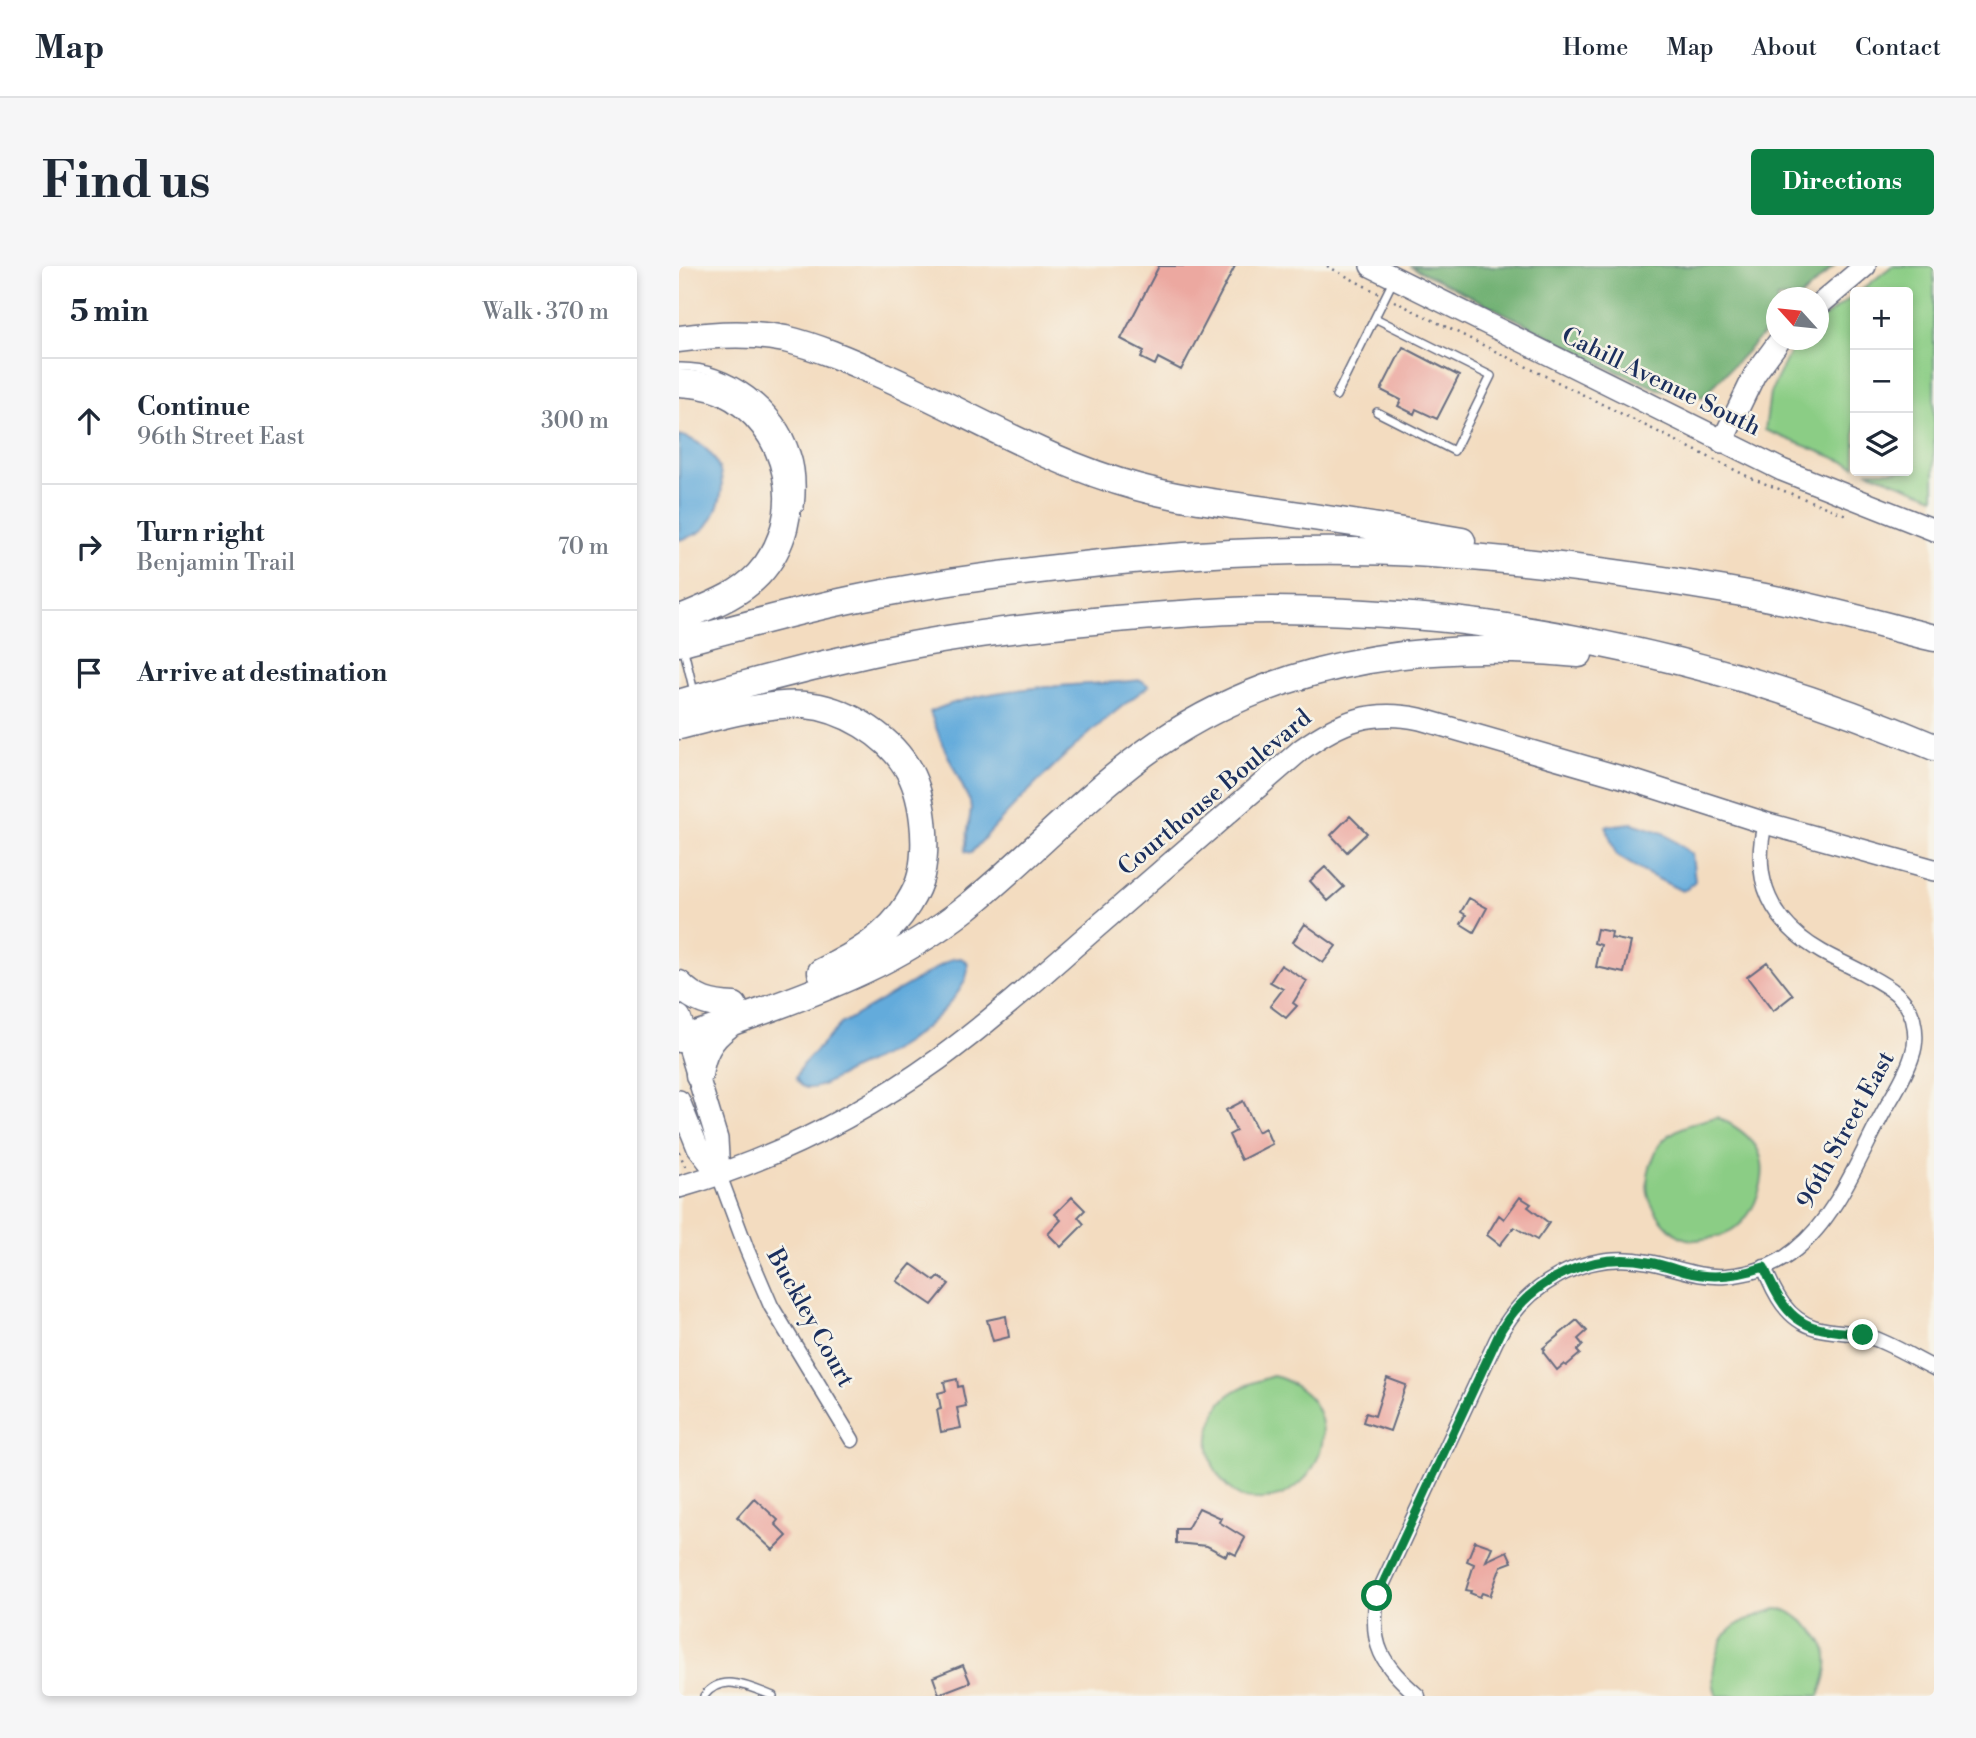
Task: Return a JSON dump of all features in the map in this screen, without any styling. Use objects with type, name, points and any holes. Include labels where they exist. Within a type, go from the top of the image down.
[{"type":"highway","points":[[679,339],[759,336],[820,349],[899,382],[1057,458],[1095,474],[1138,487],[1192,499],[1415,533],[1556,558],[1659,580]]},
{"type":"highway","points":[[679,383],[707,386],[732,397],[761,422],[781,455],[788,495],[784,529],[768,563],[743,587],[712,604],[680,634]]},
{"type":"highway","points":[[680,634],[858,598],[1024,572],[1198,554],[1330,551],[1429,554],[1520,561],[1659,580],[1756,596],[1934,638]]},
{"type":"highway","points":[[687,701],[873,653],[950,639],[1096,621],[1231,611],[1288,610],[1426,617],[1480,623],[1602,644],[1730,675],[1848,713],[1934,747]]},
{"type":"highway","points":[[681,1029],[817,991],[866,970],[915,943],[965,909],[1115,776],[1160,742],[1247,695],[1289,680],[1333,666],[1375,657],[1481,649],[1602,657],[1730,675]]},
{"type":"highway","points":[[679,726],[779,706],[805,705],[829,710],[860,723],[889,745],[907,768],[920,802],[925,844],[921,877],[907,905],[891,924],[871,944],[848,959],[734,1014],[710,1042],[701,1062],[699,1075]]},
{"type":"highway","points":[[679,984],[691,995],[734,1014]]},
{"type":"street","name":"Cahill Avenue South","points":[[1371,266],[1390,287],[1782,470],[1934,530]]},
{"type":"street","points":[[1829,296],[1864,266]]},
{"type":"street","points":[[1722,442],[1755,374],[1772,350]]},
{"type":"street","name":"Courthouse Boulevard","points":[[679,1186],[719,1175],[831,1126],[938,1059],[994,1016],[1302,749],[1325,733],[1361,718],[1402,715],[1420,719],[1628,779],[1765,823],[1934,870]]},
{"type":"street","name":"96th Street East","points":[[1418,1696],[1395,1675],[1378,1647],[1374,1622],[1377,1596],[1496,1341],[1514,1312],[1536,1289],[1582,1265],[1607,1260],[1646,1261],[1714,1276],[1739,1274],[1764,1267],[1794,1251],[1827,1217],[1912,1059],[1915,1031],[1908,1008],[1893,990],[1807,942],[1777,912],[1761,874],[1761,842],[1765,823]]},
{"type":"street","points":[[681,1029],[699,1075],[716,1139],[719,1175]]},
{"type":"street","points":[[679,1101],[698,1148],[719,1175]]},
{"type":"street","name":"Buckley Court","points":[[719,1175],[771,1306],[852,1440]]},
{"type":"street","points":[[1764,1267],[1775,1294],[1798,1319],[1816,1328],[1871,1337],[1934,1368]]},
{"type":"lane","points":[[1336,396],[1390,287]]},
{"type":"lane","points":[[1375,318],[1491,376],[1454,451],[1377,412]]},
{"type":"lane","points":[[679,367],[707,370],[727,378],[746,389],[778,418],[789,436],[798,462],[802,489],[799,514]]},
{"type":"lane","points":[[743,587],[764,575],[788,545]]},
{"type":"lane","points":[[680,634],[687,701]]},
{"type":"lane","points":[[704,1696],[709,1689],[727,1682],[748,1686],[773,1696]]},
{"type":"path","points":[[1327,266],[1390,287],[1753,479],[1857,519]]},
{"type":"green space","points":[[1410,266],[1834,266],[1812,287],[1766,287],[1766,331],[1703,397],[1658,389],[1609,368]]},
{"type":"green space","points":[[1892,266],[1934,266],[1934,497],[1880,476],[1913,476],[1913,287],[1865,287]]},
{"type":"green space","points":[[1850,299],[1850,464],[1765,430],[1770,393],[1791,350],[1829,350],[1829,314]]},
{"type":"green space","points":[[1717,1117],[1740,1131],[1758,1150],[1762,1181],[1750,1212],[1733,1230],[1711,1238],[1688,1239],[1669,1228],[1655,1211],[1648,1195],[1648,1174],[1657,1148],[1665,1138],[1686,1126]]},
{"type":"green space","points":[[1273,1376],[1294,1385],[1313,1402],[1321,1419],[1323,1438],[1318,1457],[1308,1474],[1294,1488],[1277,1497],[1256,1499],[1238,1496],[1220,1478],[1211,1460],[1210,1429],[1218,1408],[1231,1393]]},
{"type":"green space","points":[[1776,1609],[1795,1615],[1814,1631],[1825,1648],[1826,1675],[1819,1696],[1717,1696],[1713,1678],[1715,1658],[1723,1639],[1740,1623]]},
{"type":"water","points":[[679,435],[703,446],[711,454],[721,474],[722,486],[716,511],[708,525],[695,535],[679,540]]},
{"type":"water","points":[[1141,680],[1149,686],[1101,723],[1055,765],[971,853],[965,851],[970,802],[930,712],[979,696],[1006,691]]},
{"type":"water","points":[[1632,823],[1663,833],[1692,854],[1695,881],[1687,889],[1682,891],[1616,855],[1606,826]]},
{"type":"water","points":[[961,958],[967,962],[967,972],[956,995],[913,1037],[891,1051],[822,1085],[807,1088],[799,1083],[796,1078],[802,1065],[841,1024],[952,959]]},
{"type":"building","points":[[1159,266],[1235,266],[1181,370],[1158,358],[1155,365],[1141,358],[1144,351],[1121,339]]},
{"type":"building","points":[[1403,347],[1459,376],[1437,419],[1416,409],[1414,414],[1398,406],[1401,400],[1381,390]]},
{"type":"building","points":[[1350,816],[1367,833],[1347,852],[1331,835]]},
{"type":"building","points":[[1325,867],[1344,887],[1328,901],[1310,881]]},
{"type":"building","points":[[1469,898],[1487,908],[1474,932],[1461,924],[1466,915],[1461,912]]},
{"type":"building","points":[[1305,924],[1336,946],[1323,963],[1293,942]]},
{"type":"building","points":[[1597,929],[1612,932],[1611,938],[1631,942],[1624,973],[1596,967],[1601,945],[1594,943]]},
{"type":"building","points":[[1767,962],[1793,995],[1773,1011],[1747,977]]},
{"type":"building","points":[[1281,965],[1307,981],[1293,1003],[1297,1006],[1286,1018],[1270,1006],[1283,989],[1270,982]]},
{"type":"building","points":[[1243,1101],[1258,1132],[1265,1128],[1272,1144],[1241,1160],[1229,1135],[1236,1131],[1226,1110]]},
{"type":"building","points":[[1072,1197],[1085,1210],[1078,1217],[1084,1224],[1061,1247],[1048,1234],[1061,1220],[1055,1214]]},
{"type":"building","points":[[1520,1197],[1531,1204],[1528,1207],[1549,1223],[1537,1240],[1514,1227],[1500,1245],[1487,1235],[1499,1215],[1504,1219]]},
{"type":"building","points":[[911,1264],[935,1281],[939,1277],[949,1284],[932,1305],[897,1281]]},
{"type":"building","points":[[1006,1316],[1009,1337],[993,1341],[987,1320]]},
{"type":"building","points":[[1577,1320],[1587,1331],[1578,1339],[1583,1345],[1577,1351],[1580,1354],[1557,1370],[1543,1352],[1543,1348]]},
{"type":"building","points":[[1387,1378],[1406,1385],[1390,1431],[1363,1422],[1366,1413],[1375,1416]]},
{"type":"building","points":[[957,1379],[958,1387],[962,1386],[966,1406],[957,1408],[961,1428],[941,1432],[937,1410],[941,1409],[938,1393],[946,1391],[944,1382]]},
{"type":"building","points":[[754,1498],[778,1520],[775,1524],[787,1536],[773,1550],[737,1517]]},
{"type":"building","points":[[1199,1508],[1221,1518],[1219,1522],[1245,1538],[1236,1555],[1228,1551],[1226,1556],[1207,1546],[1176,1543],[1176,1529],[1187,1529]]},
{"type":"building","points":[[1475,1541],[1492,1547],[1486,1561],[1507,1551],[1512,1562],[1501,1566],[1490,1596],[1482,1593],[1480,1597],[1466,1590],[1474,1564],[1467,1561]]},
{"type":"building","points":[[963,1665],[970,1682],[939,1694],[933,1677]]},
{"type":"route","points":[[1377,1596],[1501,1330],[1536,1289],[1557,1276],[1582,1265],[1619,1259],[1646,1261],[1714,1276],[1739,1274],[1764,1267],[1775,1294],[1798,1319],[1816,1328],[1863,1335]]}]
